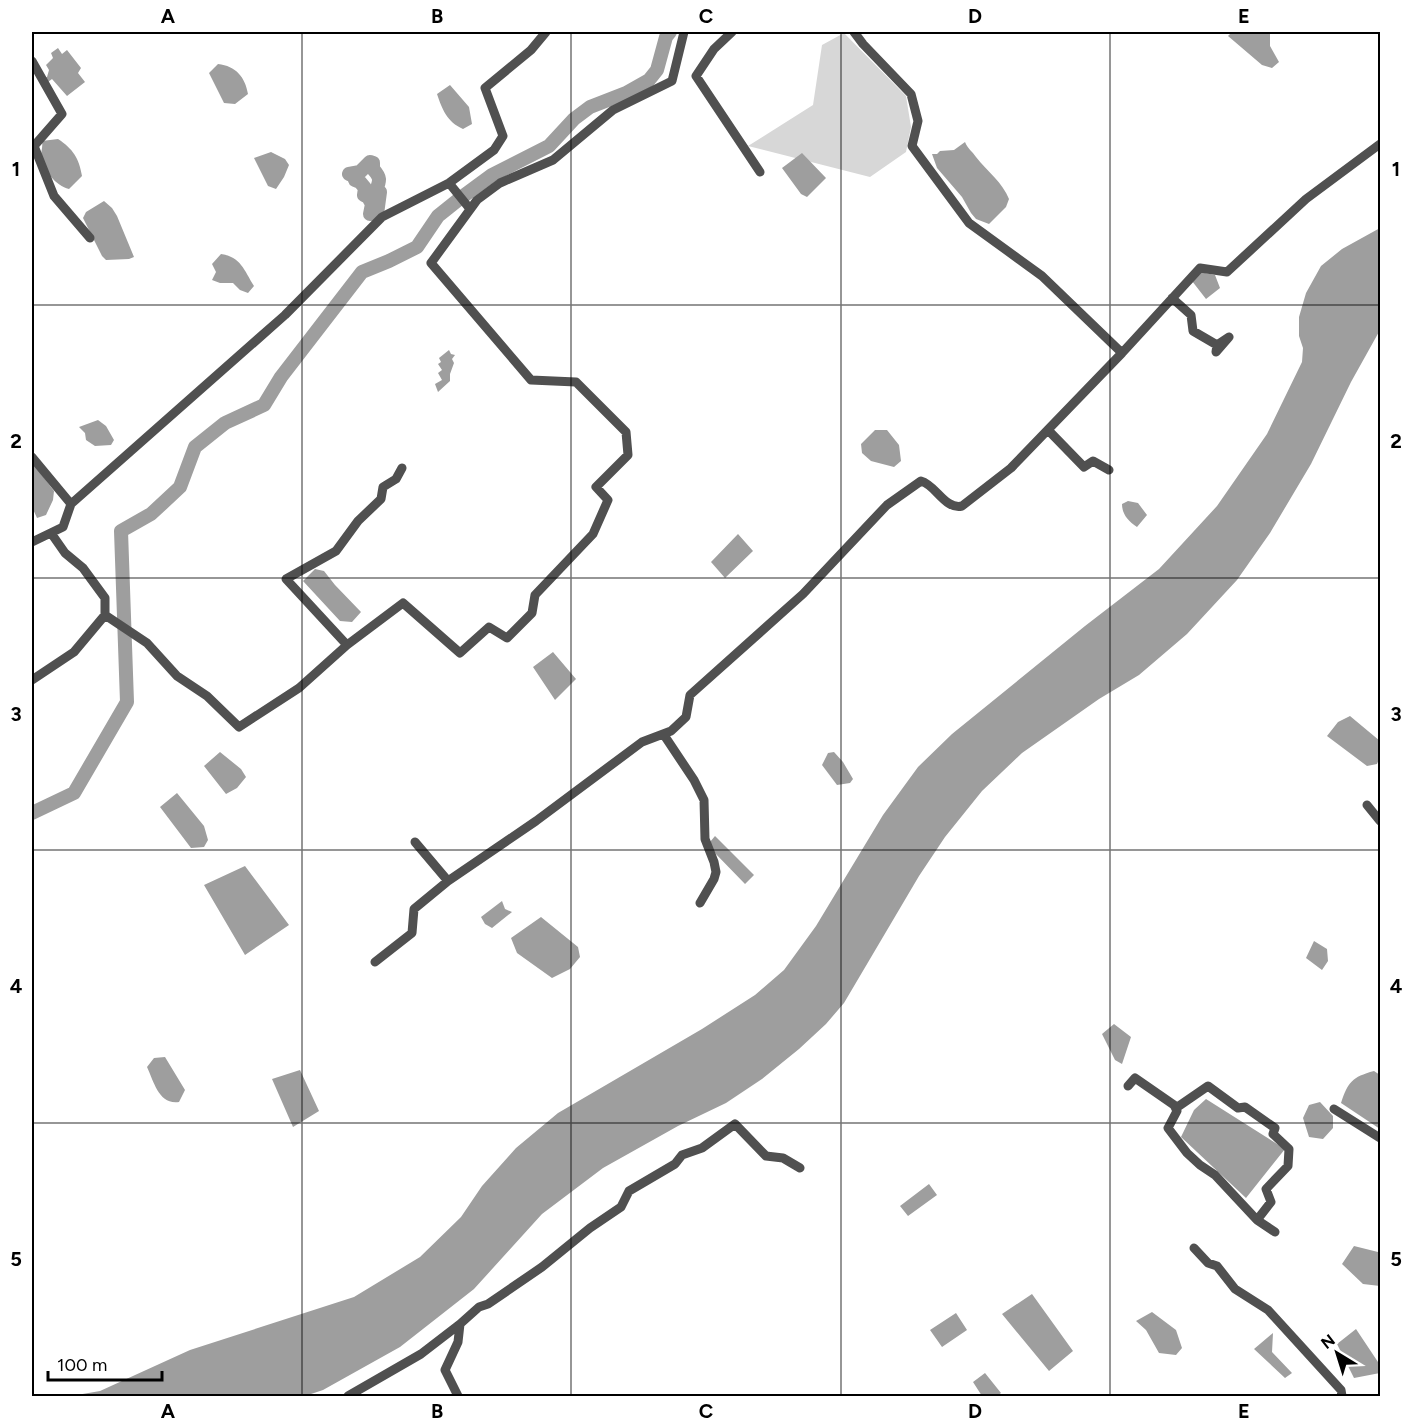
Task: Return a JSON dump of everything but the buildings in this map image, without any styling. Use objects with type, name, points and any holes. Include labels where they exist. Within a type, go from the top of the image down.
[{"type":"street","points":[[32,542],[63,527],[71,504],[285,315],[382,217],[449,183],[494,150],[502,136],[485,88],[531,50],[546,32]]},
{"type":"street","points":[[105,615],[147,643],[177,676],[207,696],[239,727],[299,688],[347,645],[403,603],[460,653],[489,627],[507,638],[532,613],[535,595],[593,534],[608,500],[596,487],[628,454],[626,432],[576,382],[531,380],[431,263],[468,206],[500,183],[553,160],[613,110],[672,81],[684,32]]},
{"type":"street","points":[[732,32],[714,49],[696,76],[760,172]]},
{"type":"street","points":[[854,32],[911,93],[918,121],[912,146],[969,224],[1042,276],[1122,353]]},
{"type":"street","points":[[32,61],[62,114],[34,146],[35,163],[54,196],[90,238]]},
{"type":"street","points":[[375,962],[412,933],[414,909],[448,881],[536,821],[642,742],[671,731],[686,717],[690,695],[803,594],[887,506],[921,481],[929,483],[939,496],[954,506],[962,506],[1011,468],[1200,268],[1227,272],[1257,250],[1306,199],[1380,144]]},
{"type":"street","points":[[449,183],[468,206]]},
{"type":"street","points":[[1172,298],[1191,315],[1193,332],[1217,345]]},
{"type":"street","points":[[1048,430],[1084,467],[1093,461],[1109,470]]},
{"type":"street","points":[[32,457],[71,504]]},
{"type":"street","points":[[347,645],[286,579],[336,551],[358,521],[381,499],[383,488],[396,479],[402,468]]},
{"type":"street","points":[[32,680],[74,652],[105,615],[105,598],[83,568],[65,553],[51,533]]},
{"type":"street","points":[[664,735],[704,800],[705,839],[716,872],[700,903]]},
{"type":"street","points":[[1367,805],[1380,821]]},
{"type":"street","points":[[415,842],[448,881]]},
{"type":"street","points":[[1128,1086],[1135,1078],[1174,1105],[1177,1111],[1168,1128],[1187,1153],[1200,1166],[1215,1175],[1257,1220],[1275,1232]]},
{"type":"street","points":[[1176,1108],[1208,1086],[1238,1108],[1245,1107],[1275,1128],[1273,1134],[1289,1149],[1287,1166],[1266,1190],[1271,1202],[1257,1220]]},
{"type":"street","points":[[1334,1109],[1380,1138]]},
{"type":"street","points":[[348,1396],[421,1354],[479,1307],[488,1305],[542,1267],[590,1228],[621,1207],[629,1191],[675,1164],[682,1155],[702,1148],[735,1124],[766,1156],[783,1158],[800,1168]]},
{"type":"street","points":[[1194,1248],[1208,1263],[1217,1266],[1235,1289],[1268,1310],[1341,1390],[1342,1396]]},
{"type":"street","points":[[458,1396],[445,1370],[458,1342],[460,1324]]},
{"type":"shaded area","points":[[1232,32],[1270,32],[1270,46],[1279,62],[1272,68],[1262,65],[1228,36]]},
{"type":"shaded area","points":[[844,33],[906,96],[911,127],[906,152],[870,177],[748,146],[813,105],[822,45]]},
{"type":"shaded area","points":[[58,48],[62,54],[67,50],[81,68],[78,73],[85,82],[67,96],[52,79],[48,82],[44,77],[47,77],[49,70],[46,65],[53,58],[51,53]]},
{"type":"shaded area","points":[[218,64],[235,70],[245,82],[248,94],[235,104],[224,103],[209,73]]},
{"type":"shaded area","points":[[450,85],[469,107],[472,124],[463,129],[449,119],[437,94]]},
{"type":"shaded area","points":[[58,139],[68,146],[81,170],[82,176],[69,189],[59,185],[51,177],[44,167],[41,156],[42,141]]},
{"type":"shaded area","points":[[965,142],[999,182],[1009,199],[1006,207],[989,224],[976,219],[971,213],[962,197],[937,168],[932,154],[954,150]]},
{"type":"shaded area","points":[[271,152],[285,159],[289,165],[276,189],[268,186],[254,158]]},
{"type":"shaded area","points":[[802,153],[826,178],[807,197],[801,194],[782,168]]},
{"type":"shaded area","points":[[104,201],[117,216],[134,257],[106,260],[102,256],[83,218],[86,212]]},
{"type":"shaded area","points":[[1380,228],[1380,330],[1351,382],[1311,464],[1270,533],[1237,580],[1187,634],[1139,675],[1099,699],[1022,753],[982,791],[945,837],[919,876],[844,1003],[826,1024],[799,1049],[762,1079],[726,1103],[678,1126],[603,1168],[542,1214],[474,1289],[400,1347],[323,1390],[305,1396],[71,1396],[100,1391],[190,1350],[354,1297],[420,1257],[461,1217],[482,1186],[516,1148],[558,1113],[702,1029],[755,995],[784,970],[816,926],[883,815],[918,767],[952,734],[1159,569],[1217,506],[1267,434],[1302,362],[1303,348],[1299,336],[1299,317],[1306,293],[1321,266],[1342,249]]},
{"type":"shaded area","points":[[221,254],[238,261],[254,286],[248,293],[240,290],[233,283],[220,283],[212,280],[216,272],[212,264]]},
{"type":"shaded area","points":[[1200,272],[1215,275],[1220,288],[1206,299],[1192,281]]},
{"type":"shaded area","points":[[449,350],[455,355],[452,359],[454,363],[450,381],[438,392],[435,384],[442,380],[438,373],[442,370],[438,364],[441,362],[439,358]]},
{"type":"shaded area","points":[[98,420],[106,426],[114,440],[111,445],[95,446],[86,440],[85,433],[79,427]]},
{"type":"shaded area","points":[[875,430],[887,430],[899,445],[901,461],[894,467],[871,461],[862,453],[861,444]]},
{"type":"shaded area","points":[[32,462],[54,491],[53,500],[46,515],[37,518],[32,507]]},
{"type":"shaded area","points":[[1128,501],[1138,503],[1147,515],[1137,527],[1124,514],[1122,504]]},
{"type":"shaded area","points":[[738,534],[753,551],[725,578],[711,562]]},
{"type":"shaded area","points":[[315,569],[324,571],[361,612],[352,622],[340,621],[303,581]]},
{"type":"shaded area","points":[[553,652],[576,679],[555,700],[533,667]]},
{"type":"shaded area","points":[[1350,716],[1380,741],[1380,757],[1377,764],[1367,766],[1327,736],[1338,722]]},
{"type":"shaded area","points":[[220,752],[241,769],[246,777],[237,788],[226,794],[204,766]]},
{"type":"shaded area","points":[[834,752],[853,779],[850,783],[837,785],[822,765],[828,753]]},
{"type":"shaded area","points":[[177,793],[204,826],[208,840],[204,847],[191,848],[160,807]]},
{"type":"shaded area","points":[[715,836],[754,875],[745,884],[712,850],[710,842]]},
{"type":"shaded area","points":[[245,866],[289,925],[245,955],[204,885]]},
{"type":"shaded area","points":[[502,901],[505,909],[512,912],[492,928],[485,924],[481,917]]},
{"type":"shaded area","points":[[541,917],[578,947],[580,957],[570,969],[552,978],[517,953],[511,938]]},
{"type":"shaded area","points":[[1314,941],[1327,949],[1328,961],[1322,970],[1306,958]]},
{"type":"shaded area","points":[[1114,1024],[1131,1037],[1122,1064],[1115,1060],[1102,1034]]},
{"type":"shaded area","points":[[165,1057],[185,1090],[179,1102],[172,1102],[162,1096],[147,1067],[154,1058]]},
{"type":"shaded area","points":[[300,1070],[319,1111],[293,1127],[272,1079]]},
{"type":"shaded area","points":[[1374,1071],[1380,1075],[1380,1129],[1341,1103],[1352,1081]]},
{"type":"shaded area","points":[[1206,1099],[1285,1149],[1246,1198],[1181,1137],[1194,1110]]},
{"type":"shaded area","points":[[1320,1102],[1333,1116],[1333,1128],[1323,1139],[1309,1137],[1303,1118],[1309,1105]]},
{"type":"shaded area","points":[[929,1184],[937,1195],[908,1216],[900,1206]]},
{"type":"shaded area","points":[[1354,1246],[1378,1252],[1380,1286],[1363,1284],[1342,1264]]},
{"type":"shaded area","points":[[1032,1294],[1073,1351],[1049,1371],[1002,1314]]},
{"type":"shaded area","points":[[1152,1312],[1176,1330],[1182,1348],[1176,1355],[1159,1353],[1146,1330],[1136,1321]]},
{"type":"shaded area","points":[[956,1313],[967,1330],[942,1347],[930,1330]]},
{"type":"shaded area","points":[[1356,1329],[1380,1365],[1380,1373],[1354,1378],[1337,1344]]},
{"type":"shaded area","points":[[1273,1333],[1272,1352],[1292,1373],[1285,1378],[1254,1349]]},
{"type":"shaded area","points":[[985,1373],[1001,1393],[997,1396],[982,1396],[973,1382]]},
{"type":"waterway","points":[[32,813],[74,793],[127,702],[121,531],[151,514],[180,487],[195,447],[225,423],[264,405],[281,377],[362,272],[417,247],[438,216],[492,175],[549,146],[574,119],[590,107],[626,93],[649,80],[657,70],[666,37],[670,32]]},
{"type":"waterway","points":[[370,162],[373,163],[373,169],[379,179],[376,191],[380,192],[377,214],[370,214],[372,204],[364,195],[365,188],[349,174],[360,172],[370,162]]}]
